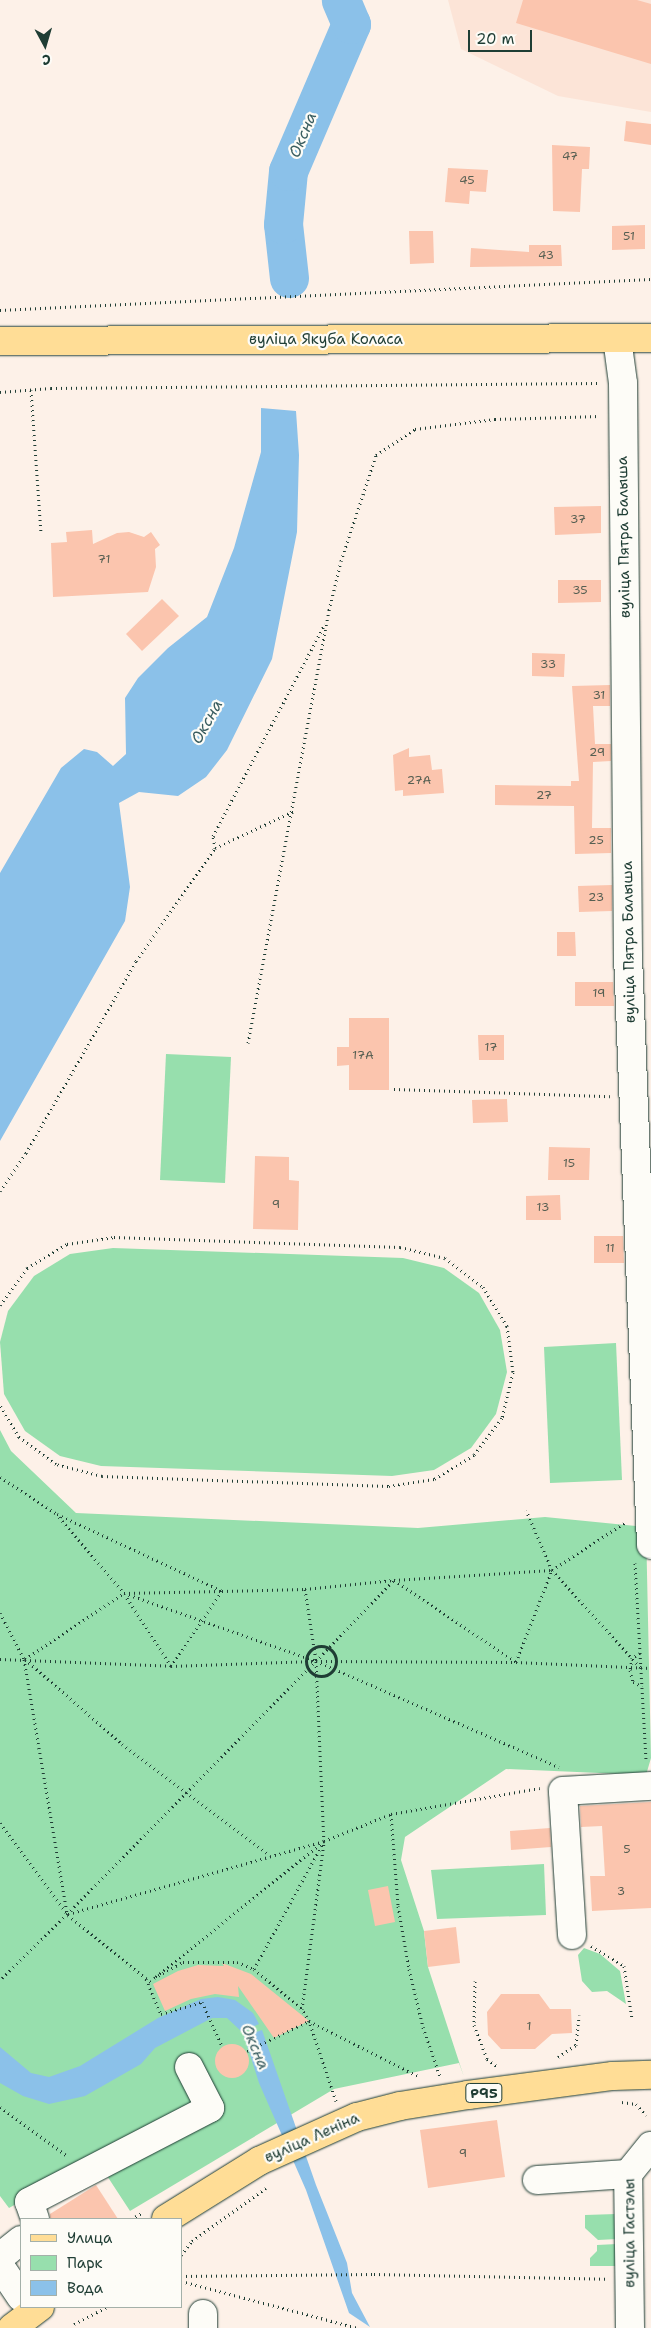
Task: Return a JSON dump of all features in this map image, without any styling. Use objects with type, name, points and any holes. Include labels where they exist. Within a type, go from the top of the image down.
[{"type":"main road","name":"вуліца Якуба Коласа","points":[[0,341],[651,338]]},
{"type":"main road","name":"вуліца Леніна","points":[[168,2218],[266,2172],[320,2131],[400,2106],[613,2076],[651,2075]]},
{"type":"street","name":"вуліца Пятра Балыша","points":[[617,338],[623,383],[628,956],[643,1550]]},
{"type":"street","points":[[572,1935],[562,1791],[648,1776]]},
{"type":"street","points":[[36,2218],[29,2202],[210,2108],[189,2067]]},
{"type":"street","name":"вуліца Гастэлы","points":[[630,2328],[628,2174],[651,2146]]},
{"type":"street","points":[[537,2180],[628,2174]]},
{"type":"street","points":[[0,2257],[20,2241]]},
{"type":"street","points":[[0,2266],[20,2299]]},
{"type":"path","points":[[0,310],[651,279]]},
{"type":"path","points":[[0,392],[31,390],[623,383]]},
{"type":"path","points":[[31,390],[41,534]]},
{"type":"path","points":[[248,1043],[327,619],[341,561],[376,455],[415,429],[495,419],[623,416]]},
{"type":"path","points":[[215,848],[213,836],[327,619]]},
{"type":"path","points":[[0,1191],[26,1153],[131,970],[215,848],[292,812]]},
{"type":"path","points":[[394,1089],[633,1097]]},
{"type":"path","points":[[0,1305],[27,1268],[68,1244],[114,1237],[400,1247],[445,1258],[483,1286],[507,1326],[513,1372],[502,1418],[474,1455],[434,1479],[388,1486],[102,1476],[56,1464],[19,1437],[0,1405]]},
{"type":"path","points":[[0,1477],[57,1514],[222,1591]]},
{"type":"path","points":[[526,1510],[552,1570],[641,1668]]},
{"type":"path","points":[[57,1514],[124,1594],[171,1666]]},
{"type":"path","points":[[24,1659],[124,1594],[305,1589],[394,1580],[552,1570],[632,1518]]},
{"type":"path","points":[[643,1550],[640,1652],[648,1776]]},
{"type":"path","points":[[516,1662],[552,1570]]},
{"type":"path","points":[[0,1980],[187,1793],[394,1580]]},
{"type":"path","points":[[394,1580],[516,1662]]},
{"type":"path","points":[[302,2009],[324,1841],[317,1674],[305,1589]]},
{"type":"path","points":[[171,1666],[222,1591]]},
{"type":"path","points":[[124,1594],[316,1661],[516,1662],[651,1668]]},
{"type":"path","points":[[0,1614],[24,1659],[67,1914]]},
{"type":"path","points":[[314,1647],[327,1649],[334,1653],[335,1669],[328,1674],[317,1674],[308,1669],[306,1659],[314,1647]]},
{"type":"path","points":[[640,1652],[632,1658],[630,1667],[633,1682],[642,1686]]},
{"type":"path","points":[[0,1659],[171,1666],[306,1659]]},
{"type":"path","points":[[24,1659],[122,1744],[270,1855]]},
{"type":"path","points":[[316,1661],[561,1768]]},
{"type":"path","points":[[67,1914],[324,1841],[390,1814],[551,1786]]},
{"type":"path","points":[[390,1814],[398,1906],[409,1970],[423,2027],[442,2081]]},
{"type":"path","points":[[0,1823],[67,1914],[153,1984]]},
{"type":"path","points":[[254,1968],[324,1841]]},
{"type":"path","points":[[324,1841],[154,1978],[171,1966],[196,1960],[231,1961],[254,1968],[284,1990],[302,2009],[309,2021],[338,2104]]},
{"type":"path","points":[[572,1935],[624,1966],[632,2019]]},
{"type":"path","points":[[146,1979],[161,2014],[202,2002],[222,2046]]},
{"type":"path","points":[[475,1980],[474,2025],[487,2059],[498,2067],[507,2066]]},
{"type":"path","points":[[551,2058],[560,2056],[576,2045],[579,2014]]},
{"type":"path","points":[[247,2050],[309,2021]]},
{"type":"path","points":[[309,2021],[428,2081]]},
{"type":"path","points":[[0,2108],[88,2172]]},
{"type":"path","points":[[182,2254],[192,2241],[266,2172]]},
{"type":"path","points":[[182,2276],[374,2274],[630,2280]]},
{"type":"path","points":[[182,2281],[358,2328]]},
{"type":"path","points":[[74,2324],[106,2308]]},
{"type":"shaded area","points":[[448,0],[651,0],[651,112],[558,96],[461,49]]},
{"type":"green space","points":[[166,1054],[231,1057],[225,1183],[160,1180]]},
{"type":"green space","points":[[113,1248],[403,1258],[444,1268],[479,1293],[500,1330],[507,1372],[496,1414],[471,1448],[434,1470],[392,1476],[101,1466],[60,1456],[25,1431],[4,1394],[0,1342],[8,1311],[34,1276],[70,1254]]},
{"type":"green space","points":[[616,1343],[622,1480],[550,1483],[544,1347]]},
{"type":"green space","points":[[0,1430],[11,1451],[76,1513],[418,1528],[545,1517],[646,1527],[651,1758],[646,1775],[506,1769],[405,1837],[401,1860],[424,1931],[428,1967],[464,2077],[459,2063],[334,2089],[130,2211],[96,2159],[9,2208],[0,2196]]},
{"type":"green space","points":[[544,1864],[546,1915],[437,1919],[431,1870]]},
{"type":"green space","points":[[584,1948],[600,1954],[620,1971],[626,2004],[607,1991],[592,1992],[582,1981],[578,1955]]},
{"type":"green space","points":[[616,2214],[617,2239],[598,2240],[585,2228],[585,2215]]},
{"type":"green space","points":[[617,2244],[618,2266],[590,2266],[590,2258],[597,2251],[597,2245]]},
{"type":"water","points":[[261,408],[296,411],[299,455],[297,532],[272,659],[227,750],[206,777],[178,796],[139,792],[119,803],[130,887],[125,921],[0,1141],[0,873],[61,768],[84,749],[97,752],[113,766],[126,754],[125,698],[138,678],[168,648],[207,617],[234,548],[261,452]]},
{"type":"water","points":[[218,1997],[235,2000],[253,2013],[259,2024],[242,2032],[227,2018],[212,2018],[155,2048],[141,2064],[85,2096],[49,2104],[23,2096],[0,2083],[0,2047],[31,2073],[49,2077],[80,2066],[158,2018],[201,1999]]},
{"type":"water","points":[[262,2030],[316,2185],[347,2263],[352,2293],[370,2327],[349,2313],[306,2190],[259,2083],[244,2036]]},
{"type":"building","points":[[523,0],[637,0],[651,4],[651,64],[516,23]]},
{"type":"building","points":[[626,121],[651,124],[651,145],[624,141]]},
{"type":"building","points":[[552,145],[590,147],[589,169],[582,169],[580,212],[553,211]]},
{"type":"building","points":[[448,168],[488,170],[486,192],[470,191],[469,204],[445,202]]},
{"type":"building","points":[[645,225],[645,249],[612,250],[612,226]]},
{"type":"building","points":[[409,231],[433,231],[434,263],[410,264]]},
{"type":"building","points":[[529,245],[561,245],[562,266],[470,267],[471,248],[529,252]]},
{"type":"building","points":[[601,506],[601,533],[555,535],[554,507]]},
{"type":"building","points":[[92,530],[93,544],[117,533],[129,532],[144,537],[151,532],[160,545],[155,549],[156,567],[148,592],[53,597],[51,543],[67,542],[66,532]]},
{"type":"building","points":[[558,580],[601,580],[601,602],[558,603]]},
{"type":"building","points":[[162,599],[179,616],[142,651],[126,634]]},
{"type":"building","points":[[532,653],[565,654],[564,677],[532,676]]},
{"type":"building","points":[[610,685],[610,706],[593,706],[595,744],[611,744],[611,761],[593,762],[592,828],[611,828],[611,853],[575,854],[574,806],[495,805],[495,785],[571,786],[571,781],[579,781],[572,686]]},
{"type":"building","points":[[409,748],[409,757],[430,755],[432,770],[442,769],[444,793],[403,796],[403,790],[395,791],[393,755]]},
{"type":"building","points":[[612,885],[612,911],[579,912],[578,886]]},
{"type":"building","points":[[557,932],[575,932],[576,956],[557,956]]},
{"type":"building","points":[[575,982],[613,982],[614,1006],[575,1006]]},
{"type":"building","points":[[349,1018],[389,1018],[389,1090],[349,1090],[349,1065],[337,1066],[337,1047],[349,1047]]},
{"type":"building","points":[[478,1035],[504,1035],[504,1060],[479,1060]]},
{"type":"building","points":[[507,1099],[508,1122],[473,1123],[472,1100]]},
{"type":"building","points":[[549,1147],[590,1148],[589,1180],[548,1180]]},
{"type":"building","points":[[255,1156],[289,1157],[289,1180],[299,1181],[298,1230],[253,1229]]},
{"type":"building","points":[[560,1195],[561,1220],[526,1220],[526,1196]]},
{"type":"building","points":[[594,1236],[623,1236],[624,1263],[594,1263]]},
{"type":"building","points":[[651,1802],[651,1908],[592,1911],[590,1876],[605,1876],[602,1826],[581,1827],[580,1806]]},
{"type":"building","points":[[550,1828],[551,1847],[511,1850],[510,1831]]},
{"type":"building","points":[[388,1886],[395,1922],[375,1926],[368,1890]]},
{"type":"building","points":[[456,1927],[460,1963],[428,1967],[424,1931]]},
{"type":"building","points":[[222,1963],[251,1974],[309,2021],[274,2038],[238,1986],[239,1997],[215,1994],[191,1999],[165,2011],[153,1984],[178,1971],[198,1965],[224,1966]]},
{"type":"building","points":[[501,1994],[539,1994],[550,2009],[571,2009],[572,2033],[552,2034],[535,2049],[501,2049],[488,2035],[487,2012]]},
{"type":"building","points":[[232,2044],[239,2045],[244,2049],[248,2054],[248,2068],[244,2073],[239,2077],[232,2078],[225,2077],[220,2073],[216,2068],[215,2061],[216,2054],[220,2049],[225,2045]]},
{"type":"building","points":[[497,2120],[505,2177],[428,2188],[420,2130]]},
{"type":"building","points":[[96,2185],[117,2218],[50,2218],[50,2214]]},
{"type":"waterway","name":"Оксна","points":[[289,278],[283,224],[288,171],[351,24],[341,0]]}]
